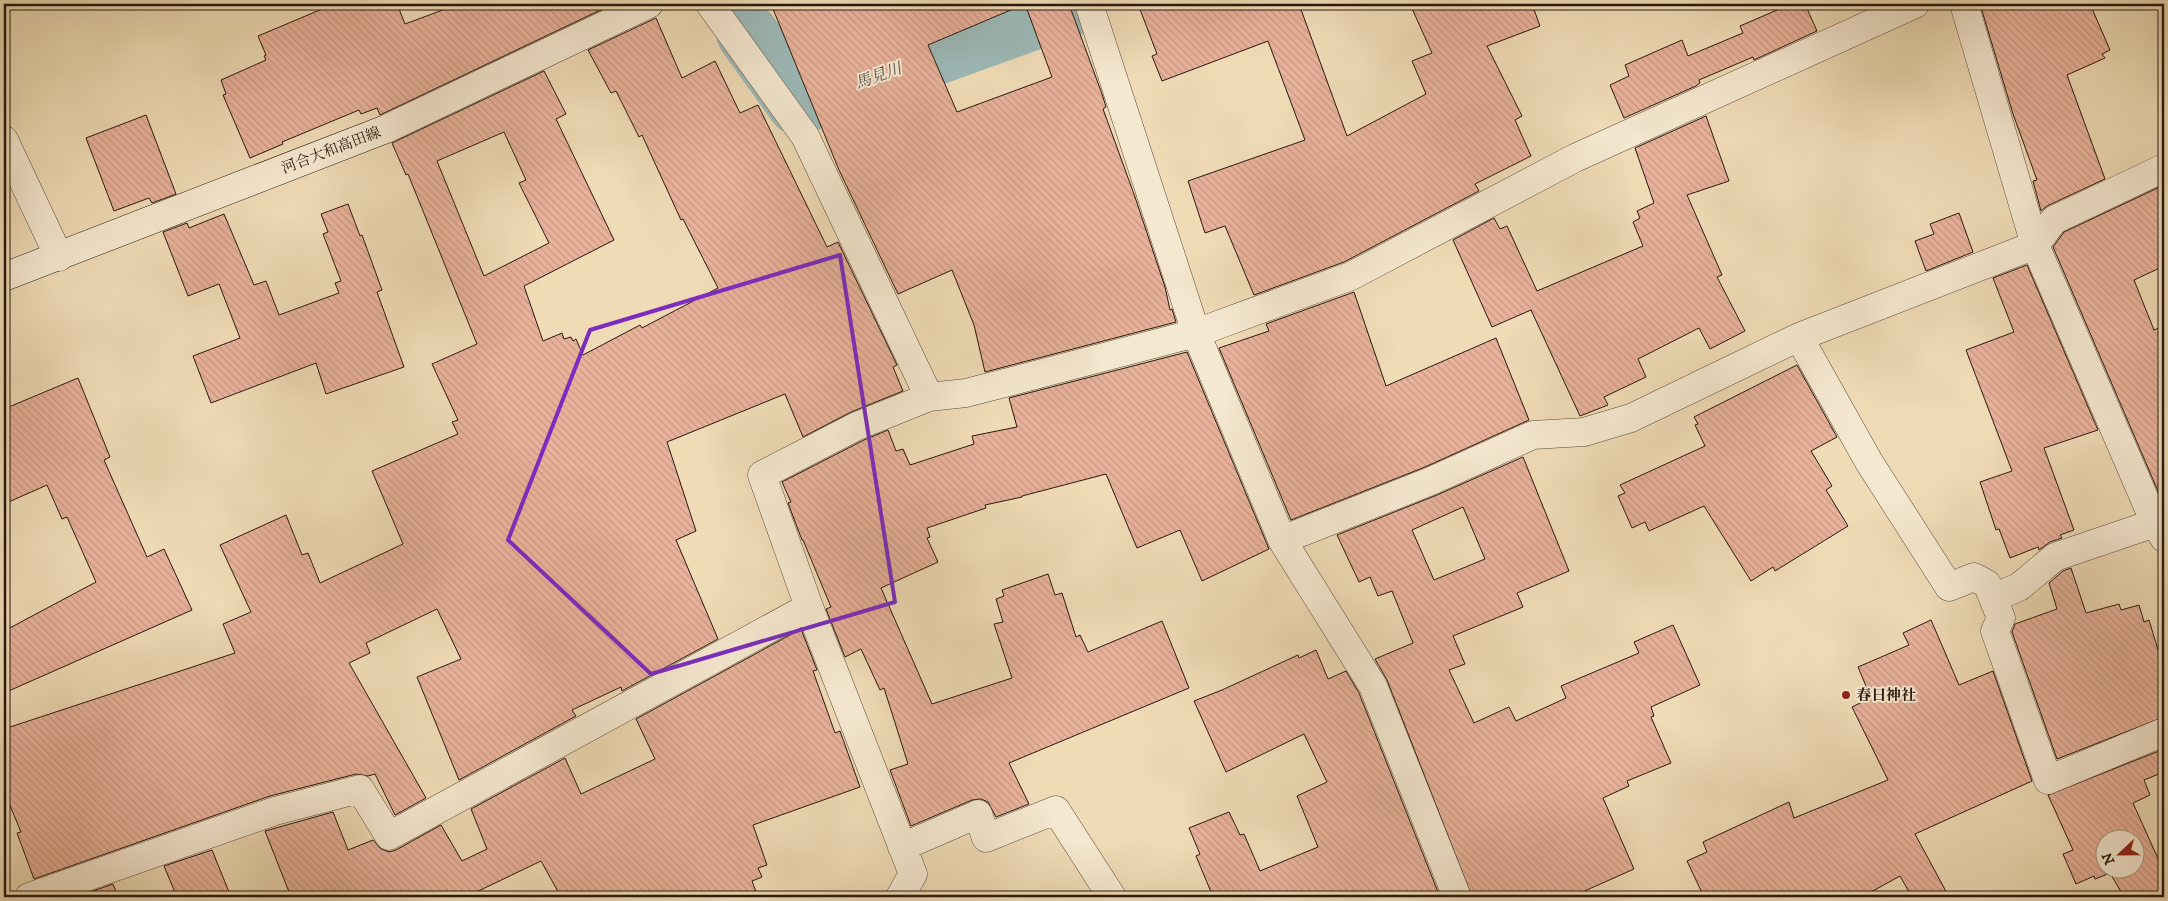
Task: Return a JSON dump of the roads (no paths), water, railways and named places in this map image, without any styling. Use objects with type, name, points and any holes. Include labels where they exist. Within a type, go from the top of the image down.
[{"type":"street","name":"河合大和高田線","points":[[4,277],[386,129],[649,4]]},
{"type":"street","points":[[710,4],[805,136],[929,397]]},
{"type":"street","points":[[900,897],[913,874],[809,607],[762,475],[857,426],[929,397],[966,393],[1196,334],[1351,276],[1575,158],[1916,4]]},
{"type":"street","points":[[1964,4],[2035,245],[2160,531],[2055,557],[2019,587],[1993,598]]},
{"type":"street","points":[[1091,10],[1196,334],[1282,540],[1373,686],[1458,897]]},
{"type":"street","points":[[4,140],[59,257]]},
{"type":"street","points":[[1282,540],[1431,481],[1533,435],[1584,432],[1631,418],[1799,337],[2035,245],[2054,220],[2164,168]]},
{"type":"street","points":[[1799,337],[1869,462],[1949,586],[1974,577],[1987,584],[2001,618],[1995,631],[2048,780],[2164,732]]},
{"type":"street","points":[[29,897],[275,811],[360,789],[389,836],[809,607]]},
{"type":"street","points":[[902,847],[978,814],[986,838],[1056,810],[1112,897]]},
{"type":"waterway","name":"馬見川","points":[[747,33],[798,104],[1074,4]]},
{"type":"place","name":"春日神社","points":[[1846,695]]}]
